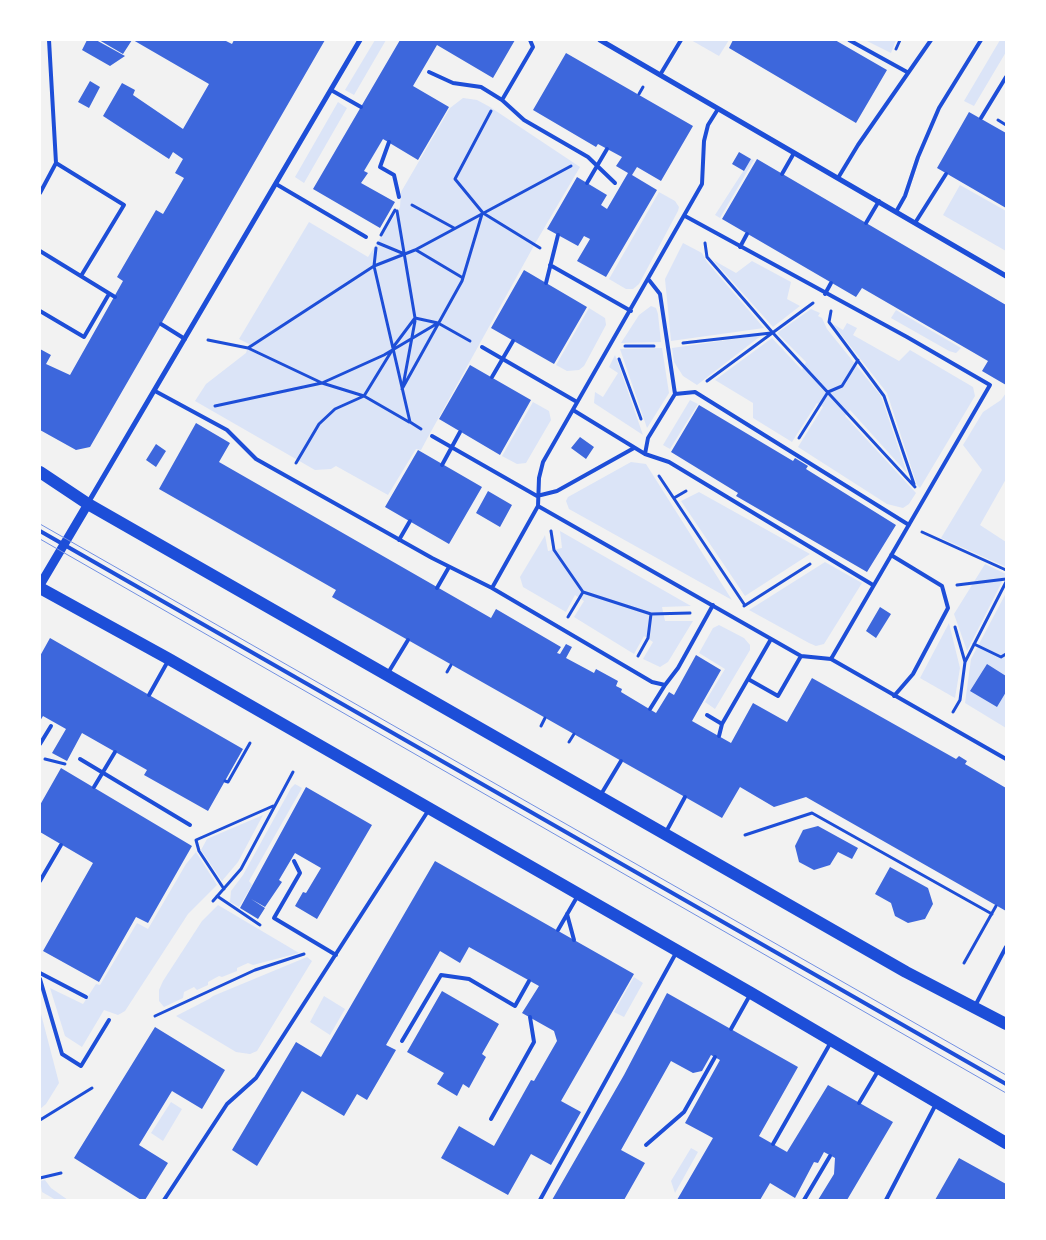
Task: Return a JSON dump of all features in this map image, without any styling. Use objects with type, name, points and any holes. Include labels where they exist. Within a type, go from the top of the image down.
[{"type":"main road","points":[[40,472],[88,504],[906,972],[976,1006],[1006,1024]]},
{"type":"main road","points":[[40,587],[751,993],[1006,1143]]},
{"type":"street","points":[[40,587],[360,40]]},
{"type":"street","points":[[600,40],[1006,276]]},
{"type":"lane","points":[[40,194],[56,163],[49,40]]},
{"type":"lane","points":[[502,100],[533,47],[530,40]]},
{"type":"lane","points":[[660,75],[681,40]]},
{"type":"lane","points":[[849,40],[907,72]]},
{"type":"lane","points":[[838,178],[907,72],[931,40]]},
{"type":"lane","points":[[896,212],[905,196],[918,157],[939,108],[980,40]]},
{"type":"lane","points":[[429,72],[453,83],[481,87],[502,100],[524,120],[588,157],[615,182]]},
{"type":"lane","points":[[981,118],[1006,78]]},
{"type":"lane","points":[[331,90],[361,107]]},
{"type":"lane","points":[[492,588],[538,506],[538,478],[543,462],[577,402],[613,346],[702,184],[704,140],[708,125],[718,109]]},
{"type":"lane","points":[[389,142],[380,167],[394,175],[399,198]]},
{"type":"lane","points":[[587,183],[607,149]]},
{"type":"lane","points":[[782,174],[794,153]]},
{"type":"lane","points":[[56,163],[124,205],[80,276]]},
{"type":"lane","points":[[915,223],[946,174]]},
{"type":"lane","points":[[276,184],[366,238]]},
{"type":"lane","points":[[866,223],[879,202]]},
{"type":"lane","points":[[685,216],[907,337],[990,385],[831,659]]},
{"type":"lane","points":[[740,246],[747,234]]},
{"type":"lane","points":[[546,283],[558,235]]},
{"type":"lane","points":[[40,251],[114,297]]},
{"type":"lane","points":[[550,265],[631,311]]},
{"type":"lane","points":[[645,454],[648,438],[675,394],[660,294],[649,280]]},
{"type":"lane","points":[[825,294],[831,283]]},
{"type":"lane","points":[[40,311],[84,337],[109,294]]},
{"type":"lane","points":[[161,324],[185,338]]},
{"type":"lane","points":[[492,377],[513,341]]},
{"type":"lane","points":[[482,347],[577,402]]},
{"type":"lane","points":[[155,391],[227,430],[256,459],[399,540],[492,588],[630,670],[652,682],[664,685]]},
{"type":"lane","points":[[675,394],[695,392],[908,525]]},
{"type":"lane","points":[[573,410],[645,454],[669,462],[874,586]]},
{"type":"lane","points":[[442,464],[460,432]]},
{"type":"lane","points":[[432,436],[537,496],[557,490],[634,448]]},
{"type":"lane","points":[[538,506],[801,656],[831,659],[1006,759]]},
{"type":"lane","points":[[399,540],[410,521]]},
{"type":"lane","points":[[40,531],[1006,1084]]},
{"type":"lane","points":[[891,555],[942,586],[948,608],[913,674],[894,696]]},
{"type":"lane","points":[[437,588],[449,567]]},
{"type":"lane","points":[[650,709],[664,685],[678,668],[713,606]]},
{"type":"lane","points":[[719,736],[722,724],[771,638]]},
{"type":"lane","points":[[387,675],[408,640]]},
{"type":"lane","points":[[748,679],[778,696],[801,656]]},
{"type":"lane","points":[[149,694],[169,659]]},
{"type":"lane","points":[[707,714],[722,724]]},
{"type":"lane","points":[[40,744],[51,726]]},
{"type":"lane","points":[[94,787],[115,752]]},
{"type":"lane","points":[[80,759],[190,825]]},
{"type":"lane","points":[[600,796],[621,761]]},
{"type":"lane","points":[[665,834],[685,797]]},
{"type":"lane","points":[[164,1200],[227,1104],[256,1078],[326,966],[336,955],[429,809]]},
{"type":"lane","points":[[40,881],[62,845]]},
{"type":"lane","points":[[294,861],[300,873],[274,918],[336,955]]},
{"type":"lane","points":[[558,930],[578,895]]},
{"type":"lane","points":[[568,914],[574,940]]},
{"type":"lane","points":[[976,1006],[1006,947]]},
{"type":"lane","points":[[540,1200],[677,951]]},
{"type":"lane","points":[[40,973],[86,997]]},
{"type":"lane","points":[[402,1041],[441,974],[469,979],[515,1006],[529,981]]},
{"type":"lane","points":[[40,979],[62,1054],[81,1066],[109,1020]]},
{"type":"lane","points":[[731,1029],[751,993]]},
{"type":"lane","points":[[491,1119],[534,1042],[530,1018]]},
{"type":"lane","points":[[773,1144],[831,1041]]},
{"type":"lane","points":[[646,1145],[684,1112],[715,1057]]},
{"type":"lane","points":[[860,1103],[879,1069]]},
{"type":"lane","points":[[886,1200],[937,1104]]},
{"type":"lane","points":[[804,1200],[830,1156]]},
{"type":"path","points":[[638,94],[643,87]]},
{"type":"path","points":[[502,100],[493,108],[455,179],[482,213],[553,255]]},
{"type":"path","points":[[248,348],[374,266],[403,253],[415,250],[588,157]]},
{"type":"path","points":[[402,389],[415,318],[403,253],[397,207],[399,198],[454,228]]},
{"type":"path","points":[[402,389],[463,278],[482,213]]},
{"type":"path","points":[[702,226],[707,257],[772,332],[925,497]]},
{"type":"path","points":[[366,238],[403,253]]},
{"type":"path","points":[[415,250],[463,278]]},
{"type":"path","points":[[374,266],[410,422]]},
{"type":"path","points":[[695,392],[772,332],[825,294]]},
{"type":"path","points":[[833,298],[829,322],[884,396],[915,486]]},
{"type":"path","points":[[415,318],[438,323],[482,347]]},
{"type":"path","points":[[288,477],[319,424],[335,409],[364,396],[392,349],[415,318]]},
{"type":"path","points":[[192,411],[322,384],[384,355],[438,323]]},
{"type":"path","points":[[648,438],[613,346],[667,346],[772,332]]},
{"type":"path","points":[[208,340],[248,348],[322,384],[364,396],[432,436]]},
{"type":"path","points":[[791,451],[828,392],[842,386],[858,360]]},
{"type":"path","points":[[645,454],[744,605],[823,556]]},
{"type":"path","points":[[550,513],[554,550],[584,592],[651,614],[710,612]]},
{"type":"path","points":[[908,525],[1006,570]]},
{"type":"path","points":[[942,586],[1006,580]]},
{"type":"path","points":[[946,726],[960,700],[965,662],[1006,580]]},
{"type":"path","points":[[562,628],[584,592]]},
{"type":"path","points":[[948,608],[965,662]]},
{"type":"path","points":[[630,670],[648,638],[651,614]]},
{"type":"path","points":[[974,644],[1001,656],[1006,654]]},
{"type":"path","points":[[447,672],[451,665]]},
{"type":"path","points":[[540,726],[545,718]]},
{"type":"path","points":[[569,742],[574,734]]},
{"type":"path","points":[[225,781],[228,782],[250,743]]},
{"type":"path","points":[[40,757],[62,765],[80,759]]},
{"type":"path","points":[[213,901],[240,868],[293,772]]},
{"type":"path","points":[[224,889],[199,851],[196,840],[274,805]]},
{"type":"path","points":[[744,835],[812,813],[992,914]]},
{"type":"path","points":[[217,896],[263,926],[274,918]]},
{"type":"path","points":[[964,963],[996,906]]},
{"type":"path","points":[[155,1016],[247,974],[302,955],[320,946]]},
{"type":"path","points":[[40,1120],[92,1088]]},
{"type":"path","points":[[40,1178],[61,1172]]},
{"type":"shaded area","points":[[375,40],[386,40],[354,95],[345,90]]},
{"type":"shaded area","points":[[691,40],[729,40],[719,56]]},
{"type":"shaded area","points":[[865,40],[896,40],[891,53]]},
{"type":"shaded area","points":[[1000,40],[1006,40],[1006,52],[974,106],[964,101]]},
{"type":"shaded area","points":[[463,98],[477,100],[490,107],[580,167],[536,242],[421,450],[416,449],[388,495],[336,466],[331,469],[315,470],[195,401],[206,384],[246,353],[249,344],[239,339],[309,222],[368,257],[400,207],[401,192],[450,108]]},
{"type":"shaded area","points":[[338,102],[347,108],[304,183],[295,177]]},
{"type":"shaded area","points":[[751,159],[754,160],[720,218],[715,215]]},
{"type":"shaded area","points":[[960,185],[1006,211],[1006,251],[943,215]]},
{"type":"shaded area","points":[[659,192],[675,201],[679,207],[678,211],[639,284],[633,289],[626,289],[609,279]]},
{"type":"shaded area","points":[[683,243],[702,253],[707,262],[764,328],[671,341],[665,279]]},
{"type":"shaded area","points":[[713,260],[736,273],[752,261],[791,282],[787,299],[800,306],[773,327]]},
{"type":"shaded area","points":[[651,306],[656,308],[658,314],[661,342],[621,343],[639,315]]},
{"type":"shaded area","points":[[589,308],[605,318],[606,325],[584,366],[579,370],[567,371],[556,365]]},
{"type":"shaded area","points":[[811,309],[820,313],[818,316],[822,318],[827,329],[881,396],[907,473],[850,410],[845,416],[916,493],[909,504],[903,508],[887,504],[798,447],[823,407],[817,403],[792,442],[753,418],[753,403],[715,380],[772,338],[802,370],[806,362],[777,333]]},
{"type":"shaded area","points":[[896,310],[961,348],[956,353],[949,351],[891,318]]},
{"type":"shaded area","points":[[847,323],[857,328],[853,335],[899,361],[910,350],[973,387],[975,396],[920,488],[917,485],[887,393],[833,324],[843,330]]},
{"type":"shaded area","points":[[762,335],[697,385],[683,376],[674,362],[672,348]]},
{"type":"shaded area","points":[[662,348],[669,393],[647,428],[620,349]]},
{"type":"shaded area","points":[[615,355],[643,435],[594,403],[595,392],[603,397],[618,373],[609,367]]},
{"type":"shaded area","points":[[1006,393],[1006,479],[980,525],[1006,542],[1006,567],[941,538],[982,470],[963,445],[983,412],[1001,400]]},
{"type":"shaded area","points":[[690,400],[698,404],[670,449],[663,445]]},
{"type":"shaded area","points":[[533,402],[549,411],[551,420],[526,463],[517,464],[502,456]]},
{"type":"shaded area","points":[[631,462],[646,464],[732,600],[569,509],[566,501],[568,497]]},
{"type":"shaded area","points":[[699,492],[810,554],[745,596],[681,501]]},
{"type":"shaded area","points":[[560,531],[691,606],[662,607],[665,621],[693,621],[668,662],[660,667],[643,659],[653,642],[644,636],[634,654],[574,617],[584,601],[575,595],[566,612],[523,587],[520,577],[545,535],[548,551],[562,548]]},
{"type":"shaded area","points":[[825,562],[862,583],[824,644],[816,646],[809,643],[749,610]]},
{"type":"shaded area","points":[[985,564],[1006,574],[967,651],[954,614]]},
{"type":"shaded area","points":[[1006,593],[1006,728],[965,703],[971,659]]},
{"type":"shaded area","points":[[949,623],[960,668],[955,698],[920,678]]},
{"type":"shaded area","points":[[719,625],[744,638],[750,645],[750,650],[715,709],[705,702],[725,669],[699,653],[713,628]]},
{"type":"shaded area","points":[[295,784],[302,788],[249,881],[252,885],[239,907],[230,902],[231,891],[243,875]]},
{"type":"shaded area","points":[[263,815],[238,862],[222,881],[201,850],[207,839]]},
{"type":"shaded area","points":[[196,852],[217,885],[188,914],[125,1011],[118,1015],[104,1010],[82,1047],[65,1036],[50,988],[83,1004],[96,984],[100,985],[137,923],[148,929],[186,864]]},
{"type":"shaded area","points":[[218,905],[299,953],[253,965],[248,963],[237,968],[237,971],[222,977],[219,976],[208,982],[208,985],[197,990],[194,987],[184,992],[183,998],[164,1007],[159,1001],[159,990],[163,981],[202,921]]},
{"type":"shaded area","points":[[307,957],[312,961],[257,1051],[250,1054],[236,1052],[176,1016],[213,996]]},
{"type":"shaded area","points":[[634,977],[643,983],[624,1017],[614,1012]]},
{"type":"shaded area","points":[[324,996],[345,1009],[330,1035],[310,1022]]},
{"type":"shaded area","points":[[40,1010],[59,1083],[46,1104],[40,1109]]},
{"type":"shaded area","points":[[171,1102],[182,1109],[163,1141],[151,1133]]},
{"type":"shaded area","points":[[691,1148],[698,1152],[675,1193],[671,1181]]},
{"type":"shaded area","points":[[45,1180],[51,1188],[68,1200],[56,1200],[42,1192],[40,1181]]},
{"type":"building","points":[[87,40],[96,40],[125,56],[110,66],[82,50]]},
{"type":"building","points":[[99,40],[132,40],[123,54]]},
{"type":"building","points":[[133,40],[224,40],[232,44],[234,40],[325,40],[90,447],[76,450],[40,430],[40,349],[51,355],[46,364],[70,375],[123,281],[117,277],[156,210],[163,214],[184,178],[175,173],[183,159],[173,152],[169,159],[103,116],[122,83],[135,90],[133,95],[183,129],[209,84]]},
{"type":"building","points":[[400,40],[515,40],[493,78],[437,45],[413,86],[449,107],[418,160],[383,139],[364,171],[368,173],[361,183],[395,202],[380,228],[313,189]]},
{"type":"building","points":[[733,40],[835,40],[887,70],[856,123],[729,48]]},
{"type":"building","points":[[566,53],[693,126],[661,181],[637,167],[632,175],[657,190],[606,277],[577,261],[590,239],[584,236],[578,246],[547,229],[577,177],[607,195],[601,205],[607,209],[628,173],[616,166],[622,157],[598,144],[596,147],[533,110]]},
{"type":"building","points":[[90,81],[100,87],[89,108],[78,102]]},
{"type":"building","points":[[969,112],[1006,133],[1006,208],[937,168]]},
{"type":"building","points":[[739,152],[751,159],[744,171],[732,164]]},
{"type":"building","points":[[757,159],[1006,305],[1006,385],[982,371],[988,361],[862,288],[856,297],[722,219]]},
{"type":"building","points":[[524,270],[587,307],[554,364],[491,328]]},
{"type":"building","points":[[470,365],[531,400],[500,455],[439,419]]},
{"type":"building","points":[[699,405],[793,461],[795,458],[808,466],[806,469],[896,525],[867,572],[736,496],[738,493],[671,452]]},
{"type":"building","points":[[196,423],[230,443],[219,462],[491,618],[496,609],[561,647],[557,653],[560,654],[566,644],[572,647],[566,658],[594,673],[596,669],[618,681],[616,686],[622,689],[621,692],[656,713],[669,692],[674,695],[696,655],[721,670],[692,721],[731,743],[753,703],[787,722],[812,678],[956,759],[959,756],[967,761],[965,764],[1006,788],[1006,911],[806,797],[774,807],[740,787],[722,818],[332,597],[336,590],[159,489]]},
{"type":"building","points":[[580,437],[594,447],[586,459],[571,448]]},
{"type":"building","points":[[156,444],[166,451],[156,467],[146,460]]},
{"type":"building","points":[[418,450],[482,487],[449,544],[385,507]]},
{"type":"building","points":[[488,491],[512,505],[500,527],[476,513]]},
{"type":"building","points":[[880,607],[891,614],[876,638],[866,631]]},
{"type":"building","points":[[50,638],[243,749],[208,811],[144,775],[147,770],[82,733],[67,761],[52,753],[66,729],[43,716],[40,721],[40,656]]},
{"type":"building","points":[[987,664],[1006,676],[1006,692],[997,707],[970,691]]},
{"type":"building","points":[[61,768],[192,846],[148,923],[136,917],[99,982],[43,951],[93,863],[40,832],[40,805]]},
{"type":"building","points":[[306,787],[372,825],[317,919],[295,906],[303,892],[306,893],[321,868],[295,853],[279,880],[282,882],[265,907],[251,899],[265,908],[258,919],[240,908]]},
{"type":"building","points":[[818,826],[858,848],[852,859],[838,852],[830,865],[814,870],[799,862],[795,846],[803,830]]},
{"type":"building","points":[[435,861],[634,974],[561,1101],[581,1112],[551,1165],[531,1154],[508,1195],[441,1158],[459,1126],[494,1146],[531,1080],[534,1081],[557,1041],[554,1031],[522,1013],[539,986],[469,947],[460,963],[440,951],[386,1045],[396,1050],[367,1100],[357,1094],[344,1116],[302,1091],[257,1166],[232,1150],[296,1042],[321,1057]]},
{"type":"building","points":[[890,867],[928,888],[933,904],[925,919],[908,923],[895,916],[891,903],[875,894]]},
{"type":"building","points":[[442,991],[499,1024],[482,1054],[486,1057],[469,1088],[463,1084],[457,1096],[437,1084],[444,1073],[407,1052]]},
{"type":"building","points":[[667,993],[798,1067],[759,1136],[787,1152],[828,1085],[893,1122],[847,1200],[818,1200],[834,1174],[835,1158],[824,1152],[818,1163],[814,1162],[795,1198],[770,1183],[760,1200],[677,1200],[713,1138],[685,1123],[720,1060],[711,1055],[702,1071],[693,1073],[671,1061],[621,1150],[645,1163],[624,1200],[552,1200],[624,1075]]},
{"type":"building","points":[[155,1027],[225,1070],[202,1109],[172,1091],[139,1145],[168,1163],[145,1200],[141,1200],[74,1158]]},
{"type":"building","points":[[959,1158],[1006,1184],[1006,1200],[935,1200]]},
{"type":"tram line","points":[[40,524],[1006,1075]]},
{"type":"tram line","points":[[40,539],[1006,1093]]}]
